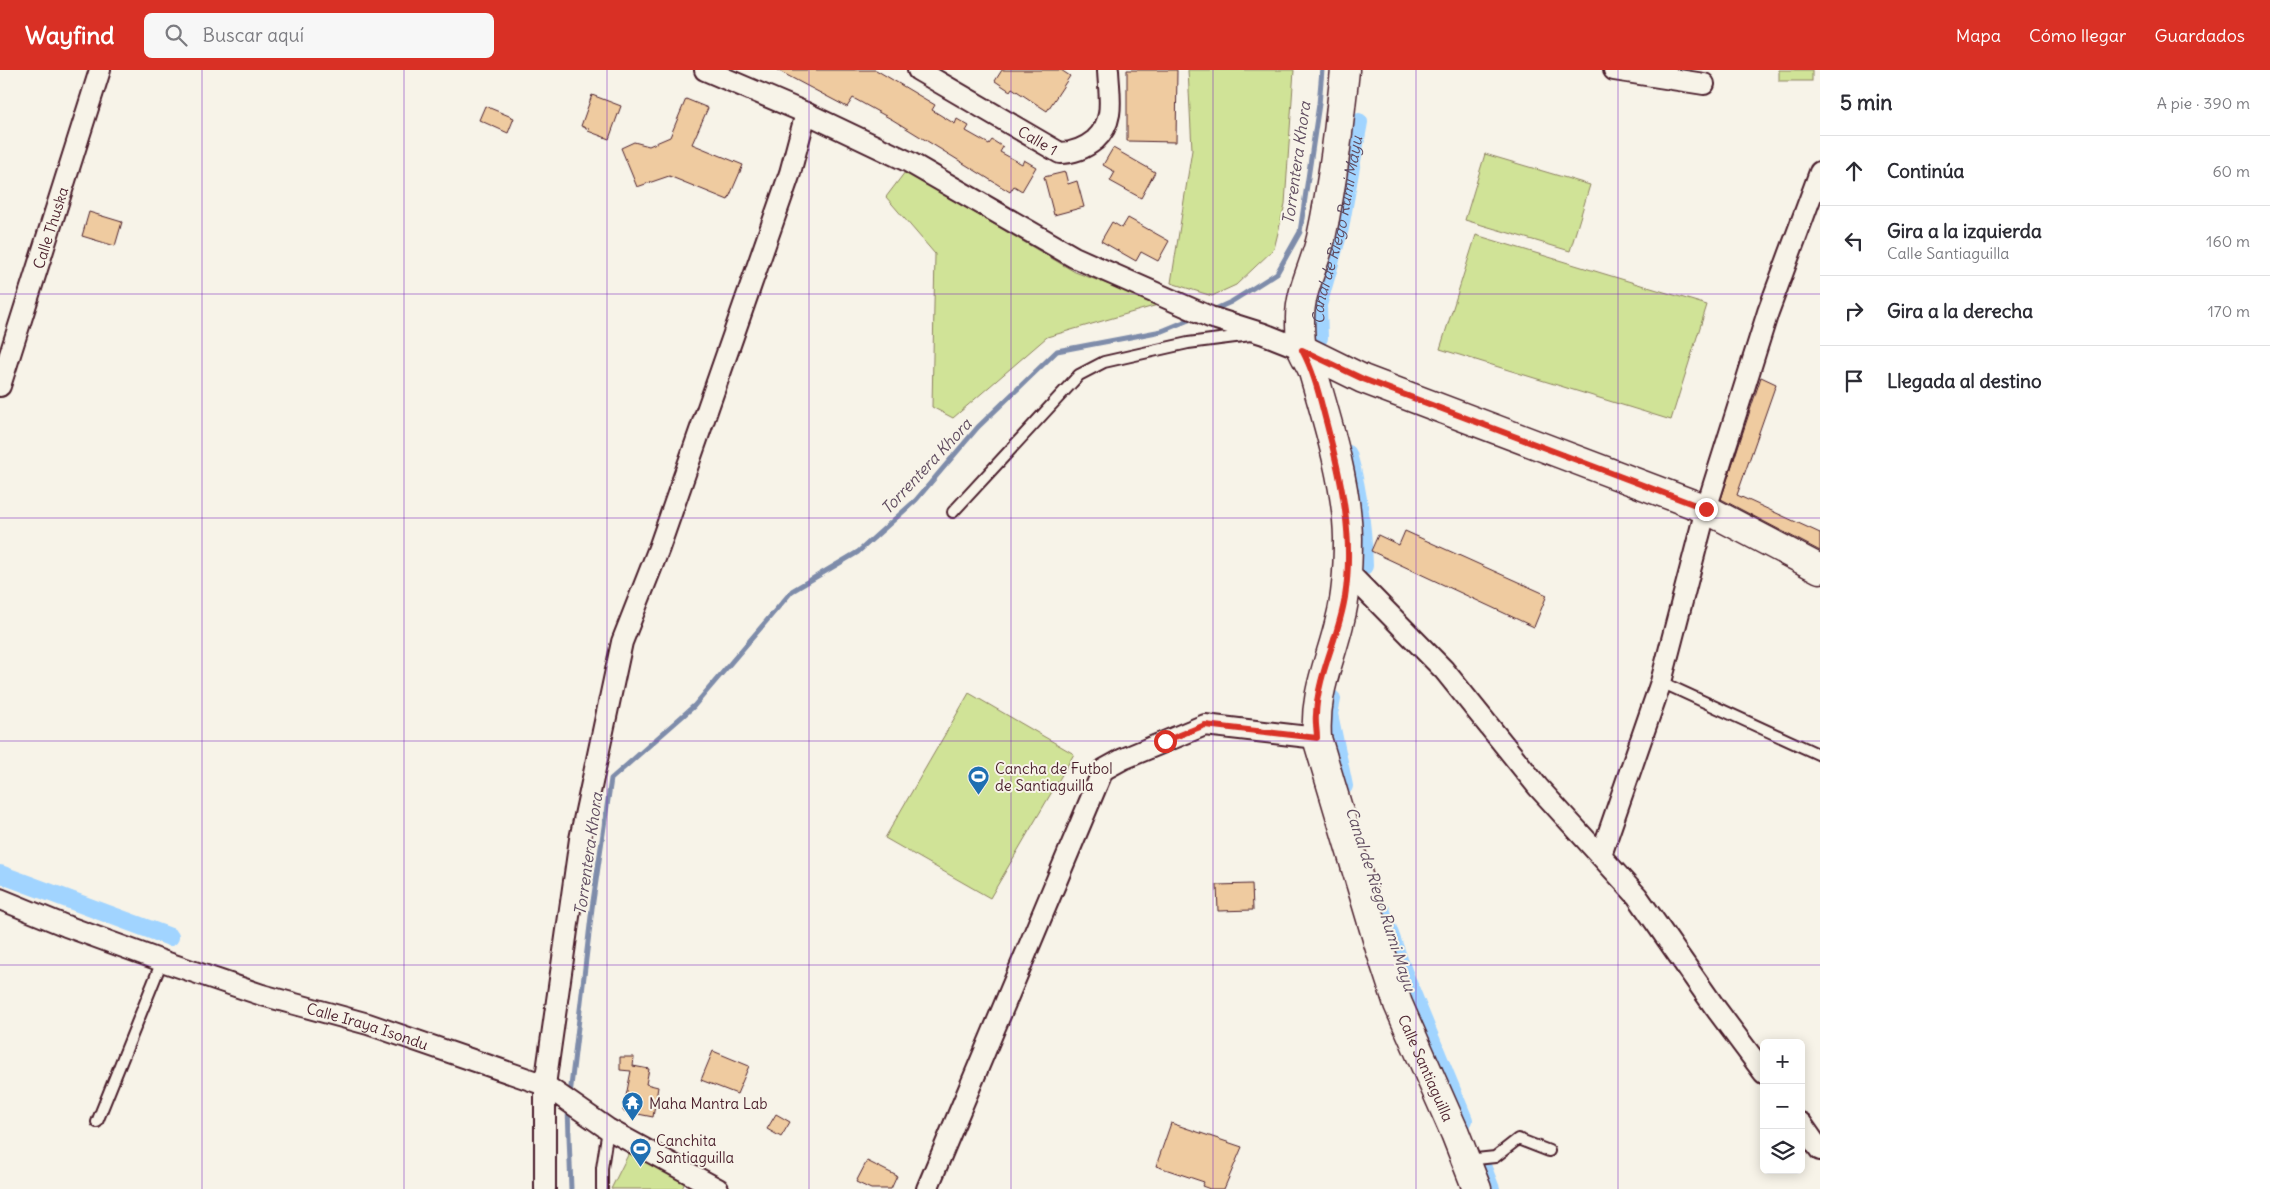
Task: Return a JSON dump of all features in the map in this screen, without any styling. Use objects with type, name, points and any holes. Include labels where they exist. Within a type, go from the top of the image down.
[{"type":"street","name":"Calle Thuska","points":[[0,386],[100,70]]},
{"type":"street","points":[[705,70],[806,113],[909,162],[1074,257],[1183,306],[1210,317],[1264,334],[1363,379],[1706,509],[1820,568]]},
{"type":"street","name":"Calle 1","points":[[918,70],[1060,153],[1074,153],[1090,144],[1105,131],[1110,119],[1108,70]]},
{"type":"street","name":"Calle Santiaguilla","points":[[1345,70],[1331,188],[1318,250],[1303,291],[1300,317],[1302,350],[1312,370],[1340,472],[1346,507],[1347,571],[1345,596],[1319,693],[1316,714],[1317,738],[1398,1004],[1477,1189]]},
{"type":"street","points":[[1614,70],[1665,74],[1704,84]]},
{"type":"street","points":[[544,1189],[580,839],[622,642],[659,548],[790,172],[806,113]]},
{"type":"street","points":[[1601,855],[1661,682],[1706,509],[1768,312],[1820,172]]},
{"type":"street","points":[[1347,571],[1444,670],[1538,787],[1637,896],[1760,1068]]},
{"type":"street","points":[[927,1189],[1103,770],[1122,759],[1205,725],[1317,738]]},
{"type":"street","name":"Calle Iraya Isondu","points":[[0,899],[66,926],[162,961],[262,995],[368,1024],[553,1090],[608,1129],[718,1189]]},
{"type":"street","points":[[1805,1129],[1820,1150]]},
{"type":"lane","points":[[953,512],[1079,375],[1104,362],[1188,343],[1264,334]]},
{"type":"lane","points":[[1661,682],[1820,755]]},
{"type":"lane","points":[[97,1122],[162,961]]},
{"type":"lane","points":[[602,1189],[602,1168],[608,1129]]},
{"type":"lane","points":[[1466,1160],[1495,1156],[1518,1139],[1549,1152]]},
{"type":"green space","points":[[1188,70],[1294,70],[1285,204],[1274,249],[1236,285],[1212,296],[1171,283],[1192,150]]},
{"type":"green space","points":[[1779,70],[1812,70],[1812,81],[1779,81]]},
{"type":"green space","points":[[1485,154],[1590,185],[1570,251],[1465,220]]},
{"type":"green space","points":[[905,172],[1075,272],[1161,304],[1047,337],[953,418],[932,407],[935,254],[886,197]]},
{"type":"green space","points":[[1476,235],[1707,305],[1671,420],[1440,349]]},
{"type":"green space","name":"Cancha de Futbol de Santiaguilla","points":[[969,693],[1074,754],[990,898],[885,838]]},
{"type":"green space","name":"Canchita Santiaguilla","points":[[629,1153],[685,1182],[682,1189],[611,1189]]},
{"type":"building","points":[[777,70],[876,70],[935,105],[932,110],[955,124],[957,119],[969,126],[966,131],[989,144],[992,140],[1003,147],[1000,152],[1022,164],[1024,160],[1036,167],[1022,191],[1014,186],[1010,192],[893,120],[853,98],[847,107]]},
{"type":"building","points":[[1002,70],[1061,70],[1070,76],[1047,111],[1012,88],[1010,91],[995,81]]},
{"type":"building","points":[[1127,70],[1177,70],[1176,142],[1127,141]]},
{"type":"building","points":[[592,95],[621,106],[609,139],[588,131],[589,129],[581,126]]},
{"type":"building","points":[[686,99],[708,108],[692,144],[743,165],[728,200],[669,176],[637,187],[621,148],[634,142],[649,146],[670,137]]},
{"type":"building","points":[[485,106],[514,118],[508,133],[479,120]]},
{"type":"building","points":[[1113,148],[1155,172],[1141,198],[1110,181],[1115,172],[1103,165]]},
{"type":"building","points":[[1065,172],[1068,184],[1077,181],[1084,207],[1054,215],[1044,177]]},
{"type":"building","points":[[89,212],[122,222],[115,246],[82,236]]},
{"type":"building","points":[[1128,218],[1169,241],[1158,261],[1141,252],[1136,261],[1101,241],[1112,222],[1122,228]]},
{"type":"building","points":[[1761,377],[1776,384],[1737,495],[1820,533],[1820,551],[1721,499]]},
{"type":"building","points":[[1405,531],[1547,595],[1534,627],[1371,551],[1378,535],[1399,545]]},
{"type":"building","points":[[1252,884],[1253,910],[1218,911],[1217,885]]},
{"type":"building","points":[[713,1051],[749,1066],[737,1094],[701,1080]]},
{"type":"building","points":[[620,1057],[634,1057],[633,1066],[649,1069],[646,1084],[658,1087],[653,1117],[623,1111],[631,1071],[620,1070]]},
{"type":"building","points":[[776,1114],[790,1122],[781,1137],[767,1129]]},
{"type":"building","points":[[1171,1123],[1242,1147],[1224,1189],[1210,1189],[1202,1186],[1204,1182],[1156,1166]]},
{"type":"building","points":[[867,1161],[897,1176],[891,1189],[871,1189],[856,1182]]},
{"type":"waterway","name":"Torrentera Khora","points":[[1211,311],[1231,302],[1277,273],[1300,232],[1319,104],[1322,70]]},
{"type":"waterway","name":"Canal de Riego Rumi Mayu","points":[[1319,338],[1318,305],[1340,228],[1359,122]]},
{"type":"waterway","name":"Torrentera Khora","points":[[570,1095],[592,908],[611,779],[694,706],[792,591],[858,552],[916,500],[978,427],[1057,351],[1162,331],[1196,317]]},
{"type":"waterway","name":"Canal de Riego Rumi Mayu","points":[[1348,454],[1360,510],[1364,566]]},
{"type":"waterway","name":"Canal de Riego Rumi Mayu","points":[[1332,699],[1329,714],[1344,786]]},
{"type":"waterway","points":[[0,874],[170,937]]},
{"type":"waterway","name":"Canal de Riego Rumi Mayu","points":[[1382,912],[1403,971],[1464,1120]]},
{"type":"waterway","name":"Torrentera Khora","points":[[568,1109],[571,1189]]},
{"type":"waterway","name":"Canal de Riego Rumi Mayu","points":[[1481,1163],[1491,1189]]},
{"type":"place","name":"Cancha de Futbol de Santiaguilla","points":[[979,796]]},
{"type":"place","name":"Maha Mantra Lab","points":[[633,1122]]},
{"type":"place","name":"Canchita Santiaguilla","points":[[640,1168]]},
{"type":"route","points":[[1165,741],[1205,725],[1317,738],[1316,714],[1319,693],[1345,596],[1348,537],[1346,507],[1340,472],[1312,370],[1302,350],[1363,379],[1706,509]]}]
